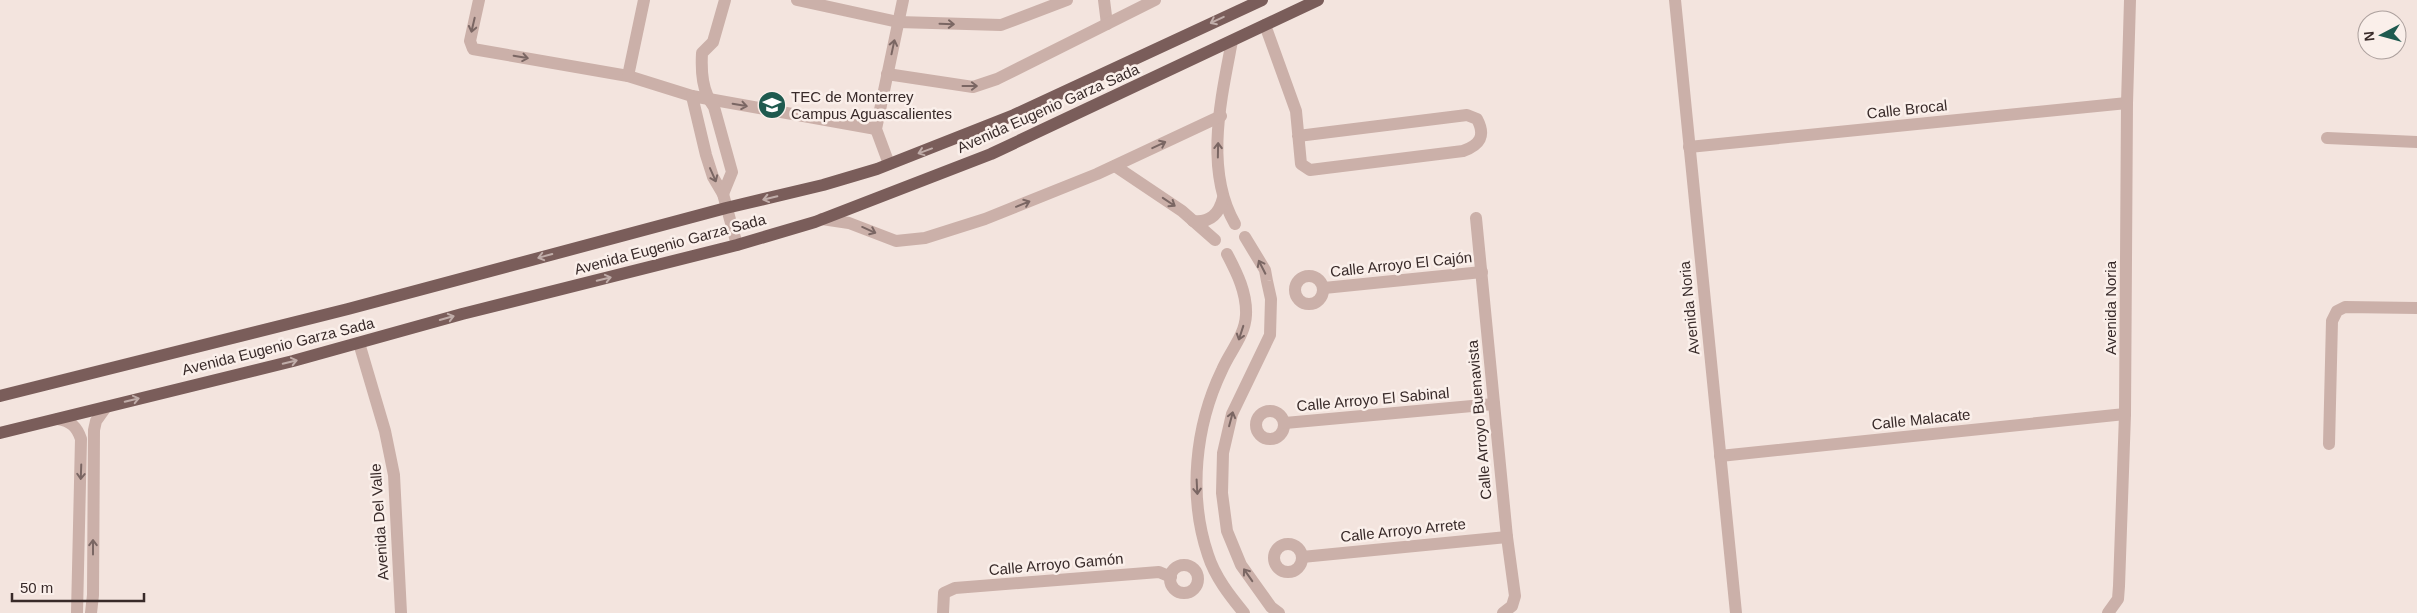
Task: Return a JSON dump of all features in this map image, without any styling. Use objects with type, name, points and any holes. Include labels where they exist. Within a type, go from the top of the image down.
[{"type":"main road","name":"Avenida Eugenio Garza Sada","points":[[0,396],[348,309],[726,208],[823,185],[889,164],[1014,115],[1262,0]]},
{"type":"main road","name":"Avenida Eugenio Garza Sada","points":[[0,433],[359,343],[462,314],[737,245],[822,219],[991,154],[1318,0]]},
{"type":"street","points":[[479,0],[470,41],[473,49],[628,76],[708,100],[876,130]]},
{"type":"street","points":[[628,76],[644,0]]},
{"type":"street","points":[[723,194],[732,172],[714,107],[708,100],[701,75],[702,53],[713,42],[725,0]]},
{"type":"street","points":[[797,0],[898,22],[1001,25],[1067,0]]},
{"type":"street","points":[[889,164],[876,130],[903,0]]},
{"type":"street","points":[[1104,0],[1107,24]]},
{"type":"street","points":[[887,74],[973,87],[997,79],[1155,0]]},
{"type":"street","name":"Avenida Noria","points":[[1675,0],[1736,613]]},
{"type":"street","name":"Avenida Noria","points":[[2108,613],[2118,599],[2125,414],[2127,103],[2130,0]]},
{"type":"street","points":[[1265,25],[1296,111],[1298,136],[1301,164],[1310,170],[1462,151],[1474,147],[1481,139],[1482,129],[1478,119],[1467,115],[1298,136]]},
{"type":"street","points":[[1232,41],[1217,155],[1223,198],[1236,224]]},
{"type":"street","points":[[692,96],[713,177],[723,194],[737,245]]},
{"type":"street","name":"Calle Brocal","points":[[1689,147],[2127,103]]},
{"type":"street","points":[[822,219],[849,223],[896,242],[925,238],[985,219],[1115,166],[1221,116]]},
{"type":"street","points":[[2327,138],[2417,142]]},
{"type":"street","points":[[1115,166],[1182,211],[1215,240]]},
{"type":"street","points":[[1193,221],[1208,220],[1215,216],[1223,198]]},
{"type":"street","name":"Calle Arroyo Buenavista","points":[[1476,218],[1507,536],[1515,596],[1512,606],[1503,613]]},
{"type":"street","points":[[1245,237],[1265,270],[1268,281],[1270,335],[1232,414],[1223,453],[1222,492],[1227,531],[1241,565],[1271,607],[1279,613]]},
{"type":"street","points":[[1227,254],[1237,272],[1244,292],[1246,316],[1241,337],[1222,370],[1203,422],[1196,470],[1198,516],[1208,556],[1228,593],[1244,613]]},
{"type":"street","name":"Calle Arroyo El Cajón","points":[[1324,288],[1482,272]]},
{"type":"street","points":[[2329,444],[2332,321],[2337,311],[2345,307],[2417,308]]},
{"type":"street","name":"Avenida Del Valle","points":[[359,343],[386,431],[394,475],[401,613]]},
{"type":"street","name":"Calle Arroyo El Sabinal","points":[[1284,424],[1494,404]]},
{"type":"street","points":[[77,613],[87,444],[96,421],[106,406]]},
{"type":"street","name":"Calle Malacate","points":[[1720,456],[2125,414]]},
{"type":"street","points":[[58,419],[65,420],[76,428],[87,444],[93,595],[90,613]]},
{"type":"street","name":"Calle Arroyo Arrete","points":[[1302,557],[1507,536]]},
{"type":"street","name":"Calle Arroyo Gamón","points":[[943,613],[944,594],[955,588],[1159,572],[1171,577]]},
{"type":"place","name":"TEC de Monterrey Campus Aguascalientes","points":[[772,105]]}]
